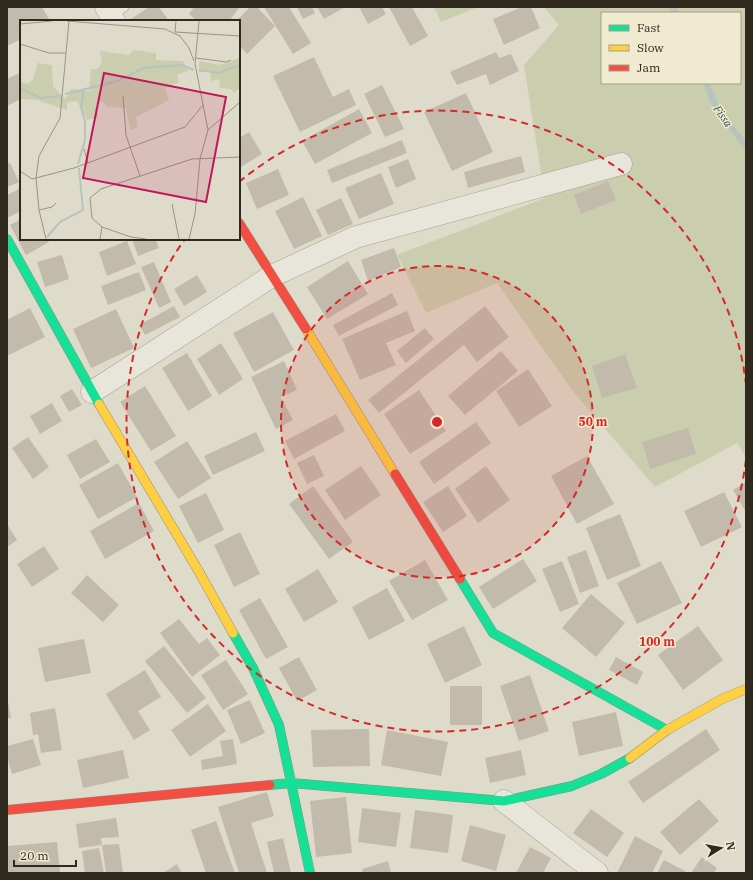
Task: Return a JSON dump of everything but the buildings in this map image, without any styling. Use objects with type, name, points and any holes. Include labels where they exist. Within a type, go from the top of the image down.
[{"type":"street","points":[[92,392],[272,276],[356,237],[621,164]]},
{"type":"street","points":[[240,225],[327,362],[493,633],[667,730]]},
{"type":"street","points":[[7,239],[92,392],[198,570],[253,668],[279,725],[310,873]]},
{"type":"street","points":[[7,810],[291,783],[504,802],[572,786],[601,774],[629,759],[667,730],[722,699],[746,689]]},
{"type":"street","points":[[504,802],[597,873]]},
{"type":"green space","points":[[434,7],[478,7],[441,22]]},
{"type":"green space","points":[[544,7],[746,7],[746,457],[737,443],[655,487],[571,389],[497,283],[426,313],[397,255],[545,198],[524,65],[559,25]]},
{"type":"waterway","name":"Fissa","points":[[673,7],[676,12]]},
{"type":"waterway","name":"Fissa","points":[[706,84],[717,109],[746,146]]},
{"type":"traffic: fast","points":[[7,239],[99,404]]},
{"type":"traffic: fast","points":[[460,579],[493,633],[667,730]]},
{"type":"traffic: fast","points":[[233,633],[253,668],[279,725],[310,873]]},
{"type":"traffic: fast","points":[[270,785],[291,783],[504,801],[572,786],[601,774],[630,758]]},
{"type":"traffic: slow","points":[[306,329],[395,474]]},
{"type":"traffic: slow","points":[[99,404],[198,570],[233,633]]},
{"type":"traffic: slow","points":[[630,758],[667,730],[722,699],[746,689]]},
{"type":"traffic: jam","points":[[240,225],[306,329]]},
{"type":"traffic: jam","points":[[395,474],[460,579]]},
{"type":"traffic: jam","points":[[7,810],[270,785]]}]
